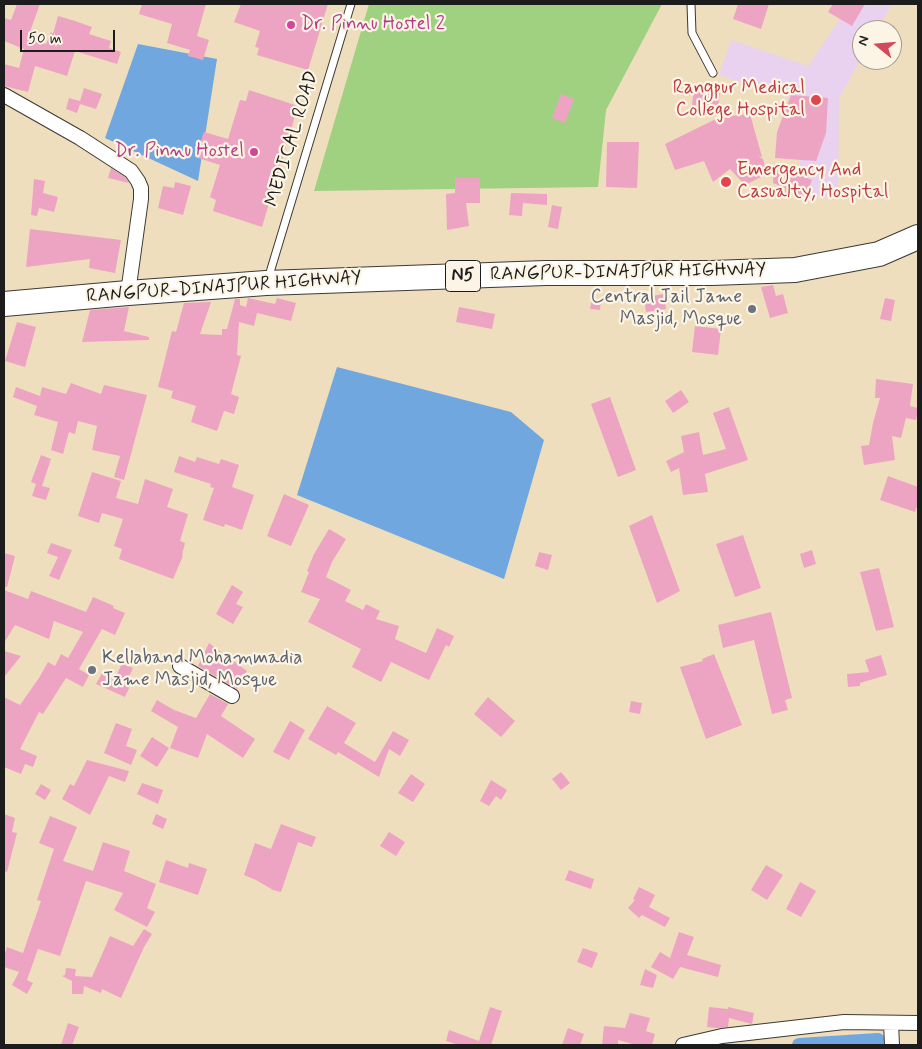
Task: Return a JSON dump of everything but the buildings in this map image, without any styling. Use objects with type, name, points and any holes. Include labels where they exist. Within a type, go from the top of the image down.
[{"type":"highway","name":"RANGPUR-DINAJPUR HIGHWAY","points":[[4,304],[266,283],[546,273],[712,273],[795,270],[879,254],[918,237]]},
{"type":"street","points":[[4,95],[80,138],[131,171],[138,180],[141,188],[141,200],[128,293]]},
{"type":"street","points":[[180,666],[232,696]]},
{"type":"street","points":[[683,1045],[722,1036],[844,1022],[918,1023]]},
{"type":"street","points":[[891,1023],[892,1045]]},
{"type":"lane","name":"MEDICAL ROAD","points":[[266,283],[351,4]]},
{"type":"lane","points":[[690,4],[692,33],[713,73]]},
{"type":"shaded area","name":"Rangpur Medical College Hospital","points":[[850,4],[892,4],[883,20],[852,20],[852,70],[855,70],[839,98],[838,197],[800,197],[800,102],[719,75],[731,40],[808,66]]},
{"type":"green space","points":[[369,4],[662,4],[606,110],[598,187],[314,191]]},
{"type":"water","points":[[138,44],[217,59],[198,181],[105,138]]},
{"type":"water","points":[[337,367],[511,412],[544,440],[504,579],[297,495]]},
{"type":"waterway","points":[[799,1045],[878,1040]]},
{"type":"place","name":"Dr. Pinnu Hostel 2","points":[[291,25]]},
{"type":"place","name":"Rangpur Medical College Hospital","points":[[816,100]]},
{"type":"place","name":"Dr. Pinnu Hostel","points":[[254,152]]},
{"type":"place","name":"Emergency And Casualty, Hospital","points":[[726,182]]},
{"type":"place","name":"Central Jail Jame Masjid, Mosque","points":[[752,309]]},
{"type":"place","name":"Kellaband Mohammadia Jame Masjid, Mosque","points":[[92,670]]}]
